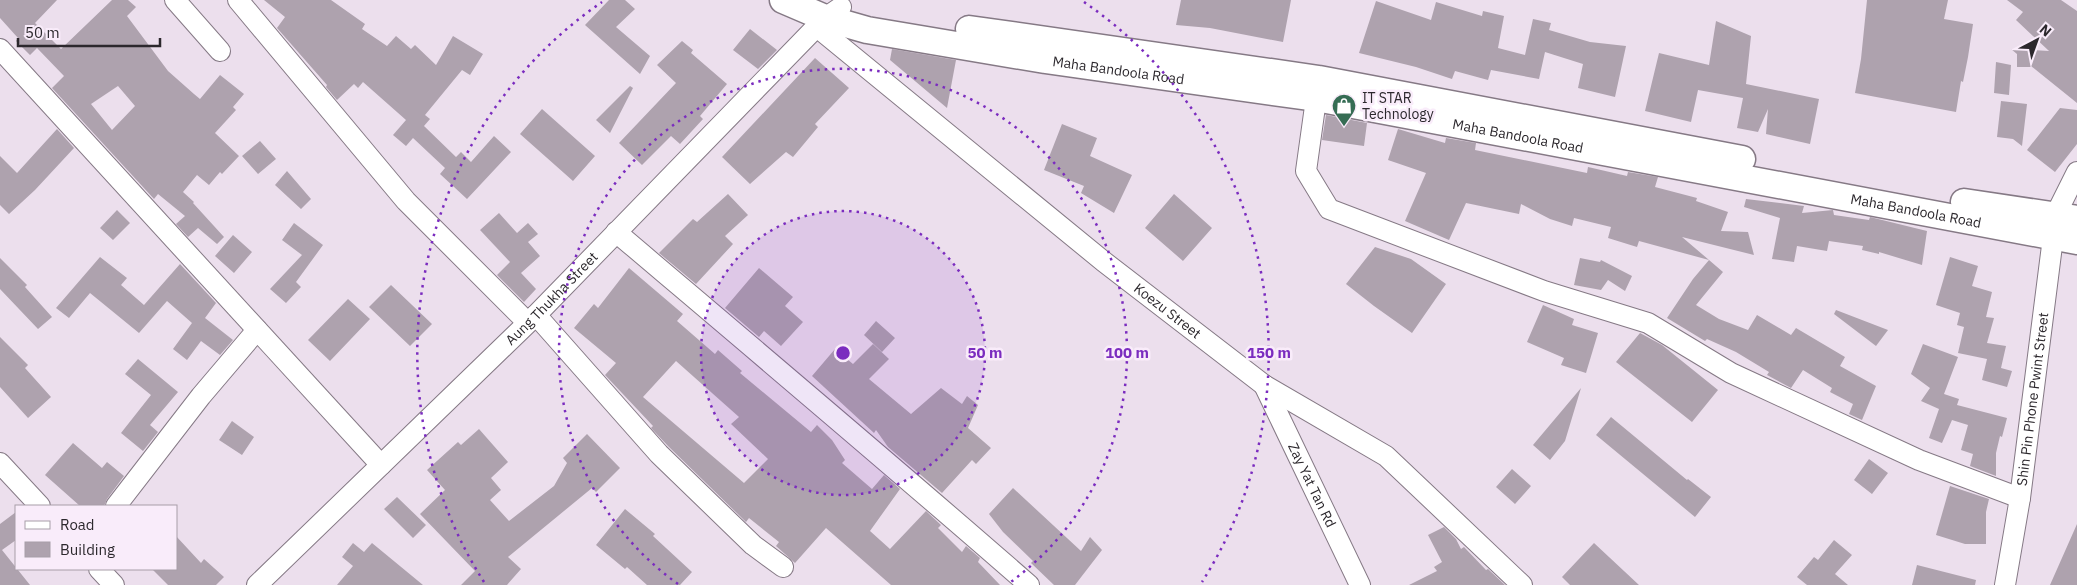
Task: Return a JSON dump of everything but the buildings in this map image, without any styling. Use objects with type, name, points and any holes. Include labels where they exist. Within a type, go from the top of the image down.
[{"type":"main road","name":"Maha Bandoola Road","points":[[783,0],[827,13],[864,13],[1050,41],[1317,88],[1455,103],[1976,204],[2066,227]]},
{"type":"street","points":[[175,0],[220,51]]},
{"type":"street","points":[[238,0],[406,201],[532,318],[660,454],[753,545],[783,567]]},
{"type":"street","name":"Aung Thukha Street","points":[[257,585],[532,318],[827,13]]},
{"type":"street","name":"Koezu Street","points":[[827,13],[1103,260],[1264,385],[1386,456],[1522,585]]},
{"type":"street","points":[[0,49],[381,464]]},
{"type":"street","points":[[1317,88],[1306,170],[1329,209],[1544,291],[1648,323],[1731,373],[1919,460],[2020,498]]},
{"type":"street","name":"Shin Pin Phone Pwint Street","points":[[2005,585],[2077,172]]},
{"type":"street","points":[[616,232],[891,464],[951,519],[1029,585]]},
{"type":"street","points":[[117,505],[201,396],[258,330]]},
{"type":"street","name":"Zay Yat Tan Rd","points":[[1264,385],[1360,585]]},
{"type":"street","points":[[0,463],[39,505]]},
{"type":"street","points":[[100,570],[114,585]]},
{"type":"place","name":"IT STAR Technology","points":[[1344,127]]}]
